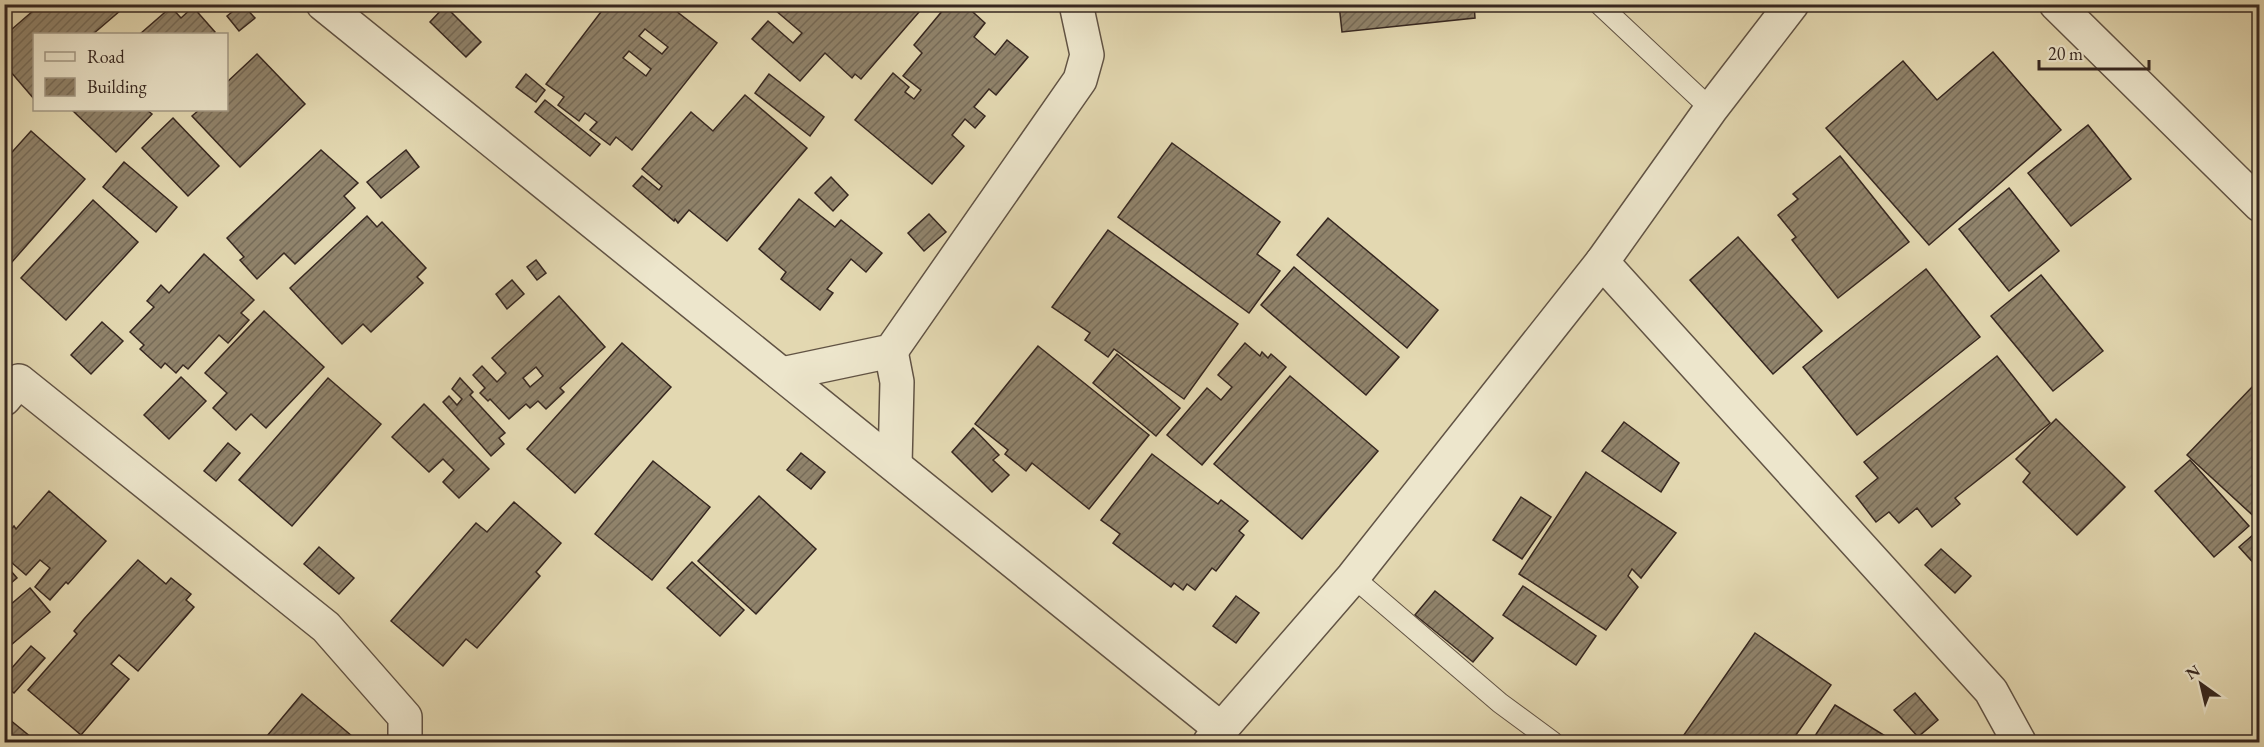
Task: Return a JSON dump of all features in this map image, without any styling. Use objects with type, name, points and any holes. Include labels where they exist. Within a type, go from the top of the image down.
[{"type":"street","points":[[323,4],[895,465],[1216,736],[1353,577],[1602,262],[1711,109],[1789,5]]},
{"type":"street","points":[[782,374],[891,351],[1080,80],[1087,55],[1076,4]]},
{"type":"street","points":[[2056,4],[2259,205]]},
{"type":"street","points":[[1602,262],[1991,691],[2019,742]]},
{"type":"street","points":[[891,351],[897,382],[895,465]]},
{"type":"street","points":[[9,383],[326,627],[405,717],[405,742]]},
{"type":"lane","points":[[1599,4],[1711,109]]},
{"type":"lane","points":[[1353,577],[1500,703],[1553,742]]},
{"type":"building","points":[[41,4],[128,4],[94,33],[33,33],[33,98],[4,64],[4,36]]},
{"type":"building","points":[[242,4],[255,18],[239,31],[227,16]]},
{"type":"building","points":[[607,4],[667,4],[717,43],[632,150],[616,137],[610,145],[590,130],[597,122],[585,113],[579,121],[558,105],[564,97],[546,84]],"holes":[[[645,29],[668,47],[662,54],[639,36]],[[629,51],[651,69],[646,76],[623,58]]]},
{"type":"building","points":[[780,4],[926,4],[861,79],[855,74],[852,78],[825,53],[800,81],[752,39],[768,21],[793,43],[802,33],[775,10]]},
{"type":"building","points":[[948,4],[964,4],[985,23],[974,37],[995,55],[1007,40],[1028,57],[996,95],[989,89],[974,107],[985,116],[975,128],[965,119],[952,135],[964,146],[932,184],[855,120],[893,73],[909,87],[905,92],[914,99],[921,90],[903,76],[922,53],[914,45]]},
{"type":"building","points":[[1339,4],[1474,4],[1475,18],[1342,32]]},
{"type":"building","points":[[445,6],[481,42],[466,57],[430,22]]},
{"type":"building","points":[[171,7],[181,18],[193,7],[215,32],[214,33],[141,33]]},
{"type":"building","points":[[1993,52],[2061,130],[1929,245],[1826,128],[1903,61],[1937,100]]},
{"type":"building","points":[[257,54],[305,104],[240,167],[192,116],[198,111],[228,111],[228,81]]},
{"type":"building","points":[[526,74],[545,90],[536,102],[516,87]]},
{"type":"building","points":[[769,74],[824,117],[810,136],[755,93]]},
{"type":"building","points":[[745,95],[807,148],[727,241],[689,210],[678,223],[675,219],[674,221],[633,186],[642,176],[659,190],[662,186],[642,169],[691,112],[713,131]]},
{"type":"building","points":[[545,100],[600,144],[590,156],[535,112]]},
{"type":"building","points":[[73,111],[148,111],[152,114],[116,152]]},
{"type":"building","points":[[173,118],[219,166],[188,196],[142,148]]},
{"type":"building","points":[[2088,125],[2131,179],[2071,226],[2028,173]]},
{"type":"building","points":[[31,131],[85,179],[4,271],[4,161]]},
{"type":"building","points":[[1172,143],[1280,222],[1257,254],[1280,271],[1249,313],[1118,217]]},
{"type":"building","points":[[321,150],[358,183],[344,196],[355,208],[295,264],[284,253],[257,279],[240,260],[244,257],[227,238]]},
{"type":"building","points":[[406,150],[419,167],[381,198],[367,182]]},
{"type":"building","points":[[1840,156],[1909,242],[1838,298],[1792,240],[1796,237],[1778,215],[1798,199],[1793,194]]},
{"type":"building","points":[[124,162],[177,207],[156,232],[103,187]]},
{"type":"building","points":[[831,177],[848,195],[833,211],[815,193]]},
{"type":"building","points":[[2009,188],[2059,251],[2009,291],[1959,229]]},
{"type":"building","points":[[799,199],[835,227],[841,220],[882,253],[866,272],[851,259],[827,289],[833,293],[820,310],[781,279],[786,272],[759,249]]},
{"type":"building","points":[[93,200],[138,242],[66,320],[21,278]]},
{"type":"building","points":[[929,214],[946,232],[924,251],[908,233]]},
{"type":"building","points":[[367,216],[377,227],[382,222],[426,268],[417,277],[423,283],[371,332],[363,324],[342,344],[290,288]]},
{"type":"building","points":[[1328,218],[1438,310],[1407,348],[1297,255]]},
{"type":"building","points":[[1108,230],[1238,324],[1184,399],[1114,349],[1108,357],[1085,340],[1090,333],[1052,307]]},
{"type":"building","points":[[1738,237],[1822,331],[1773,374],[1690,280]]},
{"type":"building","points":[[204,254],[254,300],[241,313],[249,320],[228,343],[219,335],[188,369],[183,365],[176,373],[165,363],[161,368],[140,349],[144,345],[130,332],[154,307],[147,301],[161,285],[169,293]]},
{"type":"building","points":[[536,260],[546,273],[537,280],[527,267]]},
{"type":"building","points":[[1294,267],[1399,357],[1366,395],[1261,305]]},
{"type":"building","points":[[1926,269],[1980,337],[1857,435],[1803,367]]},
{"type":"building","points":[[2041,275],[2103,351],[2053,391],[1991,316]]},
{"type":"building","points":[[512,280],[524,294],[507,309],[496,294]]},
{"type":"building","points":[[559,296],[605,347],[560,388],[564,392],[546,409],[538,401],[530,408],[526,404],[509,419],[490,399],[488,401],[480,393],[485,388],[473,375],[482,366],[497,382],[506,373],[492,358]],"holes":[[[536,367],[543,376],[530,387],[523,378]]]},
{"type":"building","points":[[264,311],[324,367],[266,428],[251,414],[236,430],[213,408],[227,393],[205,373]]},
{"type":"building","points":[[102,322],[123,341],[91,374],[71,355]]},
{"type":"building","points":[[622,343],[671,387],[575,493],[527,449]]},
{"type":"building","points":[[1245,343],[1260,356],[1262,352],[1268,358],[1271,354],[1286,367],[1202,465],[1167,435],[1207,388],[1221,400],[1232,387],[1218,375]]},
{"type":"building","points":[[1038,346],[1149,435],[1089,509],[1032,463],[1026,471],[1005,454],[1008,450],[975,424]]},
{"type":"building","points":[[1117,354],[1180,408],[1156,436],[1093,383]]},
{"type":"building","points":[[1997,356],[2050,423],[1955,498],[1960,504],[1932,527],[1917,508],[1899,523],[1889,512],[1876,522],[1856,496],[1878,478],[1864,462]]},
{"type":"building","points":[[1290,376],[1378,451],[1302,539],[1214,464]]},
{"type":"building","points":[[181,377],[206,401],[169,439],[144,415]]},
{"type":"building","points":[[328,378],[381,424],[292,526],[239,480]]},
{"type":"building","points":[[460,378],[473,392],[470,395],[505,433],[499,438],[504,444],[491,456],[443,402],[449,396],[457,405],[462,399],[452,389]]},
{"type":"building","points":[[2254,385],[2260,390],[2260,522],[2187,455]]},
{"type":"building","points":[[424,404],[489,469],[459,498],[443,482],[454,470],[443,459],[429,472],[392,437]]},
{"type":"building","points":[[2056,419],[2125,487],[2077,535],[2023,482],[2030,473],[2016,459]]},
{"type":"building","points":[[1624,422],[1679,463],[1661,492],[1602,451]]},
{"type":"building","points":[[973,428],[999,455],[993,460],[1009,475],[992,492],[952,452]]},
{"type":"building","points":[[228,443],[240,453],[216,481],[204,471]]},
{"type":"building","points":[[801,453],[825,472],[811,489],[787,470]]},
{"type":"building","points":[[1152,454],[1218,504],[1221,500],[1248,521],[1239,531],[1244,535],[1216,571],[1212,568],[1195,590],[1187,584],[1183,590],[1174,583],[1171,587],[1113,543],[1120,534],[1101,520]]},
{"type":"building","points":[[2190,460],[2249,526],[2214,557],[2155,491]]},
{"type":"building","points":[[653,461],[710,507],[652,580],[595,534]]},
{"type":"building","points":[[1586,472],[1676,533],[1641,578],[1632,569],[1628,576],[1638,587],[1606,630],[1519,574]]},
{"type":"building","points":[[49,491],[106,541],[68,584],[66,582],[50,600],[35,587],[50,568],[40,560],[26,575],[4,556],[4,537],[14,526],[16,529]]},
{"type":"building","points":[[759,496],[816,549],[756,614],[698,561]]},
{"type":"building","points":[[1521,497],[1551,517],[1522,559],[1493,540]]},
{"type":"building","points":[[514,502],[561,543],[536,572],[540,576],[477,648],[466,639],[443,666],[391,621],[476,523],[487,532]]},
{"type":"building","points":[[2260,529],[2260,570],[2239,547]]},
{"type":"building","points":[[319,547],[354,578],[339,594],[304,564]]},
{"type":"building","points":[[1941,549],[1971,576],[1955,593],[1925,565]]},
{"type":"building","points":[[138,560],[166,584],[171,578],[191,594],[186,600],[194,607],[138,671],[119,655],[111,664],[129,679],[81,735],[28,690],[77,634],[74,631],[84,619]]},
{"type":"building","points":[[692,562],[744,610],[720,636],[667,588]]},
{"type":"building","points":[[4,563],[17,578],[4,589]]},
{"type":"building","points":[[1523,586],[1596,636],[1576,665],[1503,615]]},
{"type":"building","points":[[30,588],[50,612],[4,651],[4,599],[10,605]]},
{"type":"building","points":[[1435,591],[1493,638],[1473,662],[1415,615]]},
{"type":"building","points":[[1236,596],[1259,613],[1236,643],[1213,626]]},
{"type":"building","points":[[1755,633],[1831,685],[1791,742],[1679,742]]},
{"type":"building","points":[[31,646],[45,658],[14,693],[4,685],[4,677]]},
{"type":"building","points":[[1915,693],[1938,720],[1918,737],[1894,710]]},
{"type":"building","points":[[302,694],[359,742],[262,742]]},
{"type":"building","points":[[1835,705],[1895,742],[1811,742]]},
{"type":"building","points":[[4,715],[37,742],[4,742]]}]
